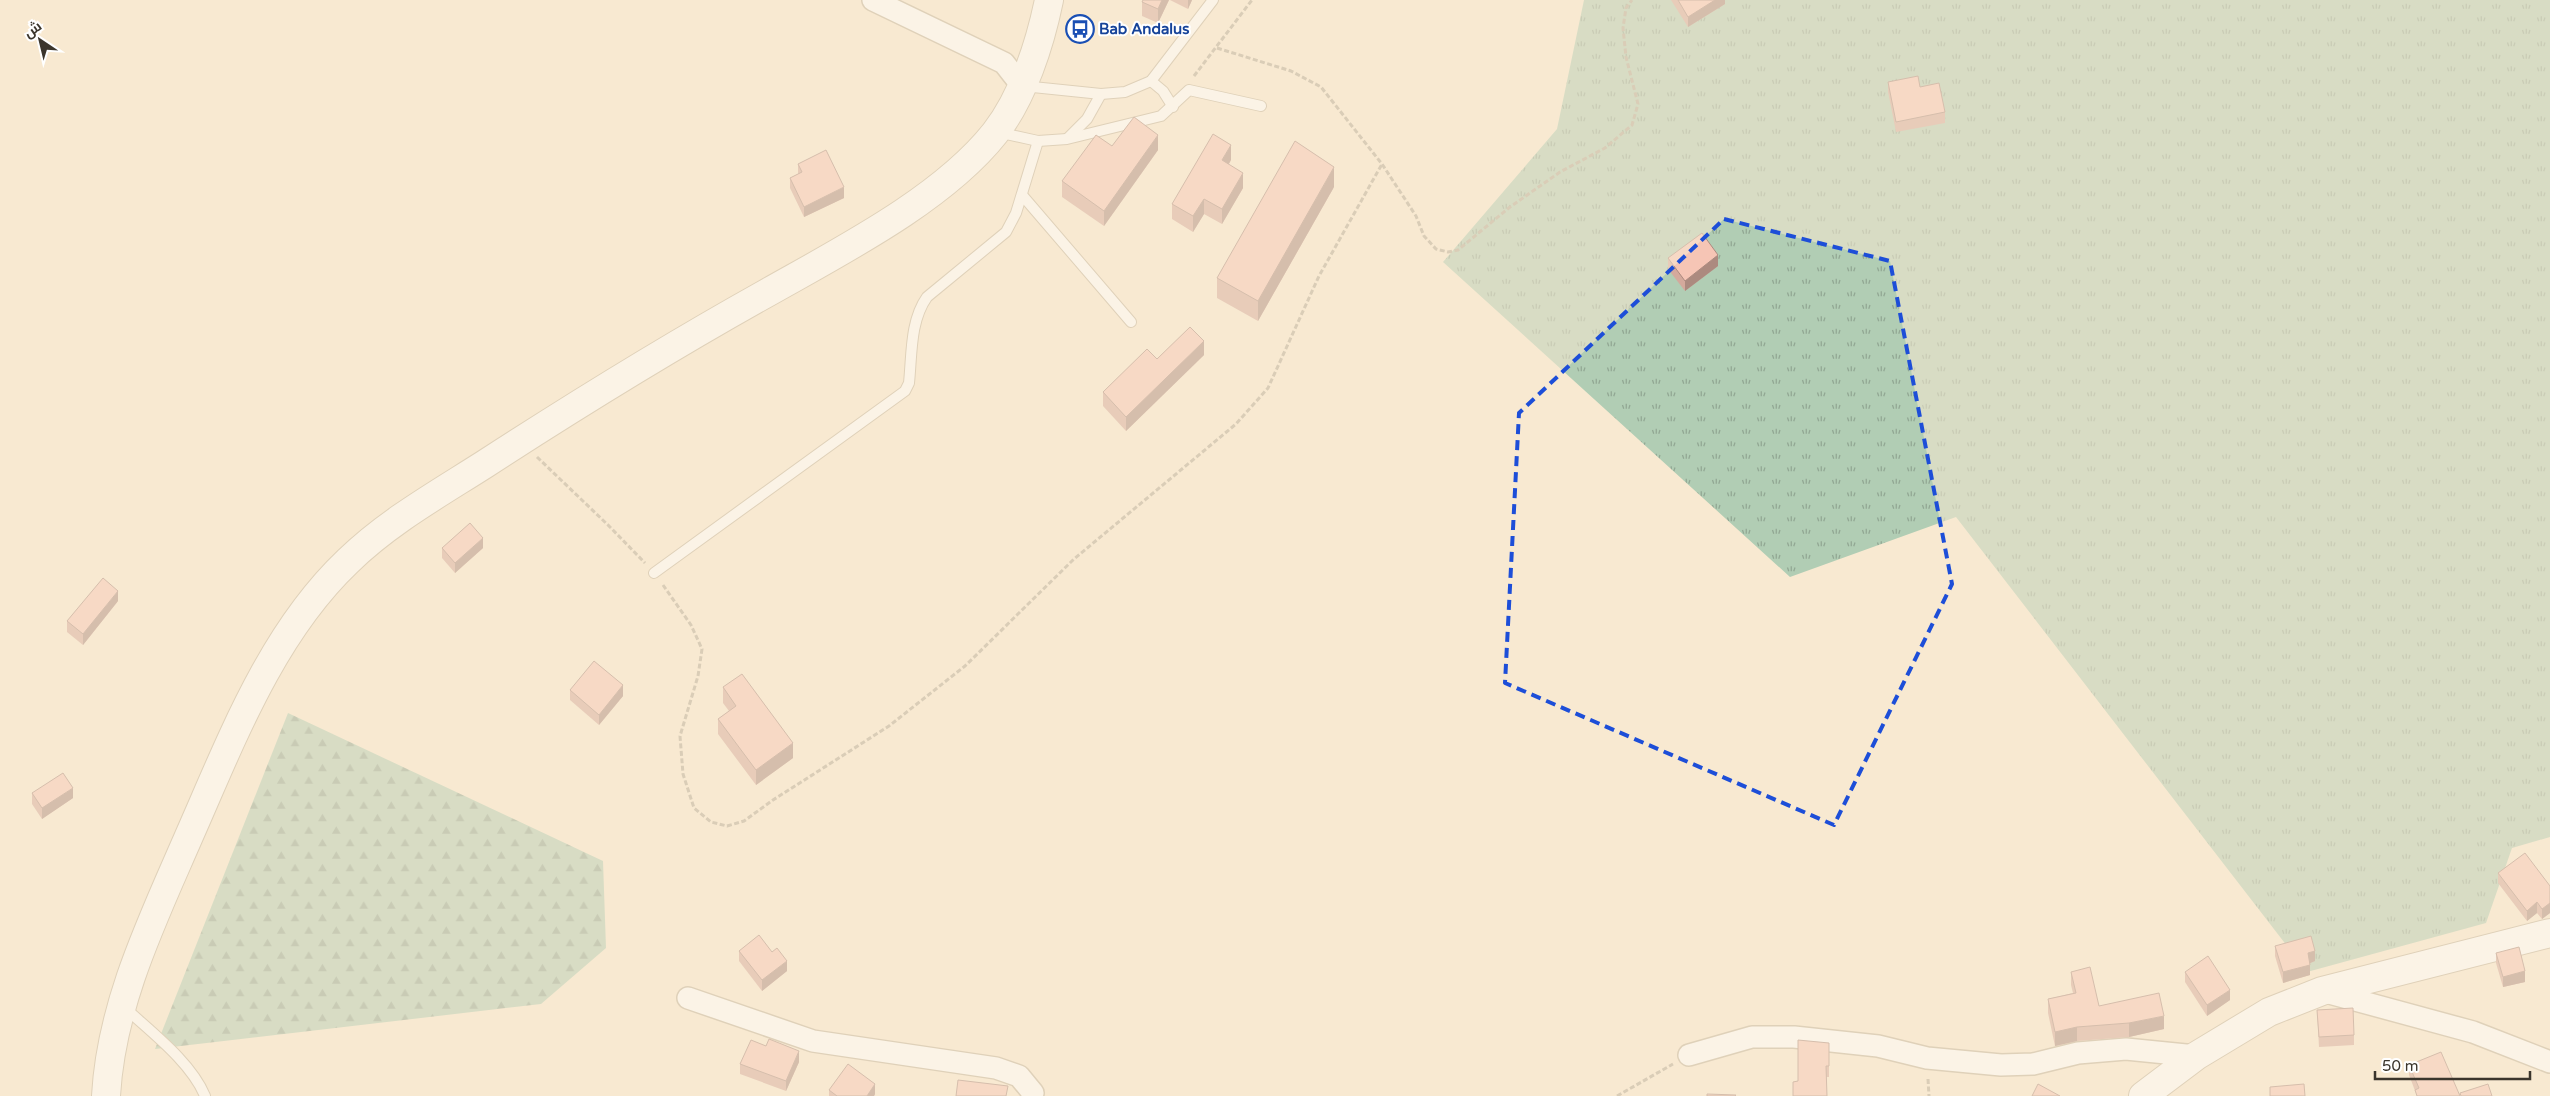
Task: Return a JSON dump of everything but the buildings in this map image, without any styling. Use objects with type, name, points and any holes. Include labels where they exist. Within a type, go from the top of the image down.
[{"type":"main road","points":[[106,1096],[110,1055],[122,1005],[144,938],[252,698],[279,650],[311,601],[348,560],[396,522],[520,442],[752,301],[826,260],[927,196],[968,161],[996,131],[1022,86],[1041,37],[1049,0]]},
{"type":"main road","points":[[2143,1096],[2196,1056],[2269,1012],[2322,991],[2550,933]]},
{"type":"street","points":[[873,0],[1004,63],[1022,86]]},
{"type":"street","points":[[2322,991],[2473,1032],[2550,1062]]},
{"type":"street","points":[[688,998],[813,1041],[996,1068],[1019,1076],[1033,1093],[1032,1096]]},
{"type":"street","points":[[1690,1055],[1752,1037],[1794,1037],[1878,1046],[1927,1058],[2001,1065],[2033,1064],[2078,1053],[2126,1049],[2196,1056]]},
{"type":"lane","points":[[1022,86],[1101,94],[1125,92],[1151,81],[1213,0]]},
{"type":"lane","points":[[1151,81],[1163,91],[1173,106]]},
{"type":"lane","points":[[996,131],[1038,141],[1067,139],[1161,116],[1189,90],[1261,106]]},
{"type":"lane","points":[[1067,139],[1087,119],[1101,94]]},
{"type":"lane","points":[[654,572],[906,390],[909,383],[915,320],[919,308],[927,297],[1006,232],[1016,213],[1038,141]]},
{"type":"lane","points":[[1022,195],[1131,322]]},
{"type":"lane","points":[[122,1005],[188,1068],[200,1083],[205,1096]]},
{"type":"path","points":[[1189,90],[1196,73],[1252,0]]},
{"type":"path","points":[[1217,48],[1291,72],[1320,87],[1382,164],[1416,216],[1424,236],[1436,249],[1448,252],[1458,250],[1510,207],[1560,172],[1605,148],[1632,125],[1638,104],[1626,57],[1623,28],[1626,8],[1632,0]]},
{"type":"path","points":[[520,442],[608,524],[654,572],[691,625],[702,649],[698,676],[680,736],[683,774],[694,808],[711,822],[727,826],[744,821],[773,800],[889,726],[965,666],[1074,559],[1236,424],[1268,388],[1319,276],[1382,164]]},
{"type":"path","points":[[1617,1096],[1690,1055]]},
{"type":"highlighted area","points":[[1724,219],[1890,261],[1952,584],[1834,825],[1505,683],[1519,413]]},
{"type":"green space","points":[[1584,0],[2550,0],[2550,837],[2512,848],[2486,923],[2307,972],[1956,517],[1790,577],[1443,262],[1557,129]]},
{"type":"green space","points":[[288,713],[603,861],[606,948],[541,1004],[155,1049]]},
{"type":"place","name":"Bab Andalus","points":[[1080,29]]}]
